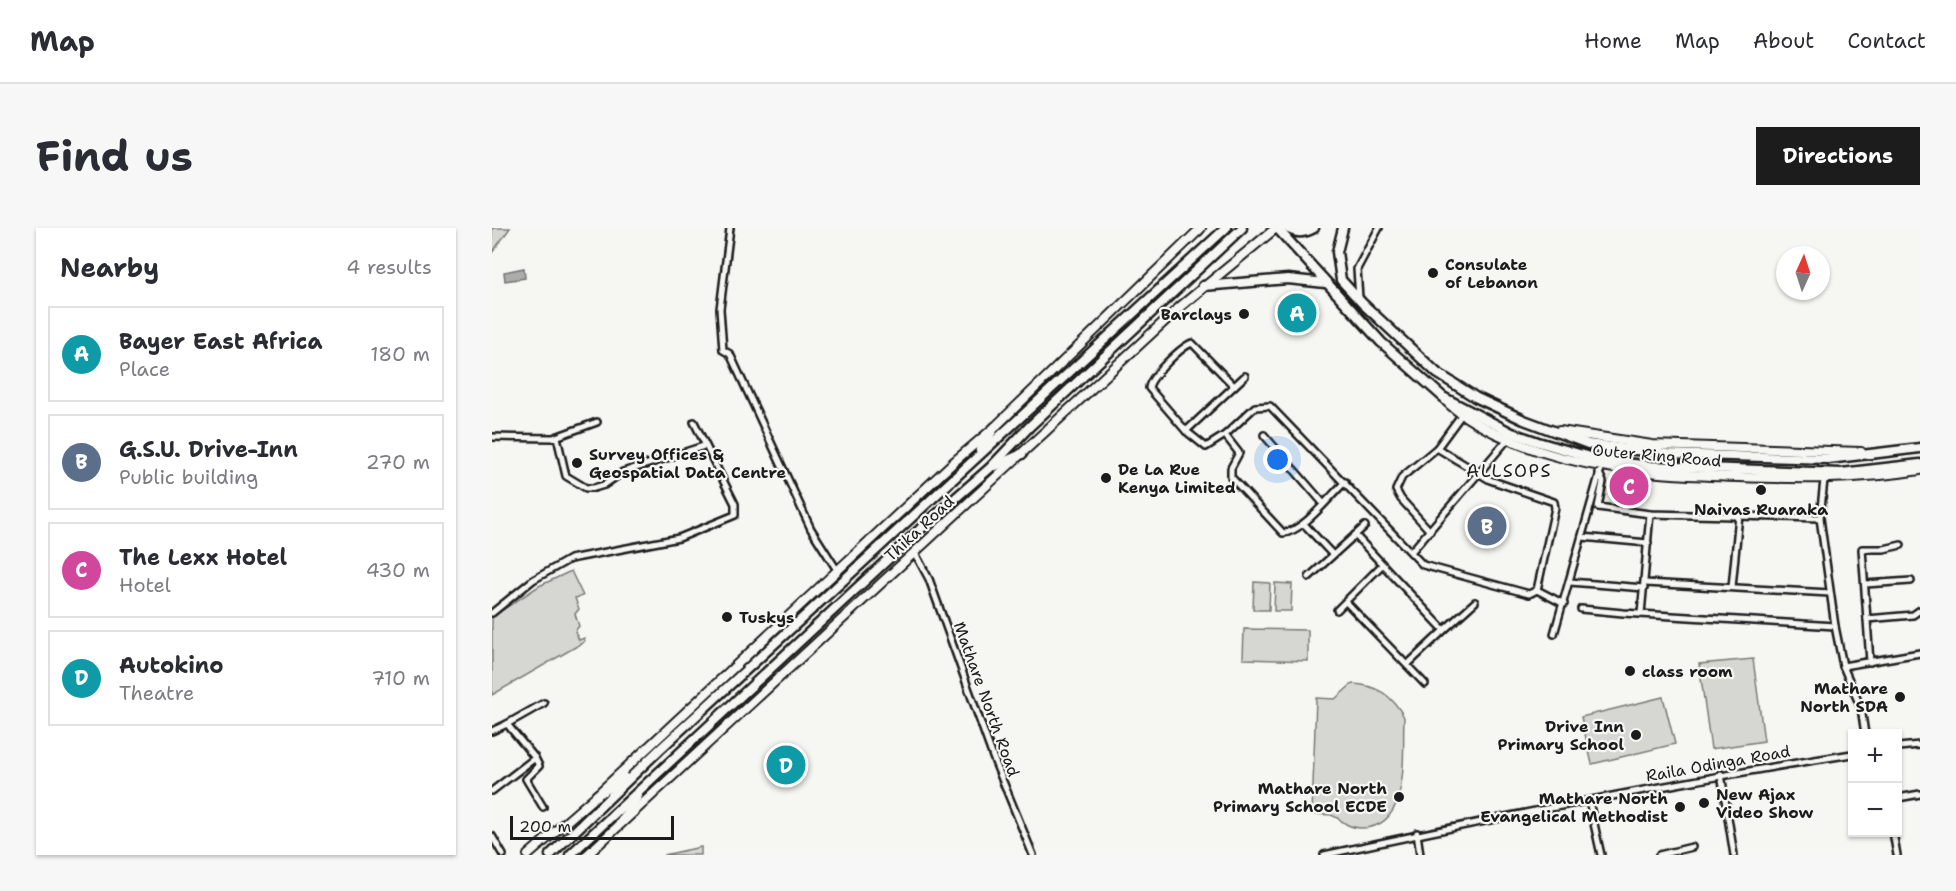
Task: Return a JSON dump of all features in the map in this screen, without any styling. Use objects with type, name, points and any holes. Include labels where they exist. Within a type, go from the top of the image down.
[{"type":"main road","name":"Thika Road","points":[[550,855],[638,770],[1226,228]]},
{"type":"main road","name":"Thika Road","points":[[570,855],[928,522],[990,468],[1030,426],[1242,228]]},
{"type":"main road","points":[[1283,230],[1303,232],[1314,228]]},
{"type":"main road","name":"Outer Ring Road","points":[[1343,228],[1338,242],[1341,280],[1408,348],[1453,384],[1486,404],[1552,430],[1606,447],[1668,453],[1828,459],[1920,446]]},
{"type":"main road","name":"Thika Road","points":[[528,855],[597,795],[837,570],[995,427],[1199,229]]},
{"type":"main road","name":"Thika Road","points":[[587,855],[1203,286],[1283,230]]},
{"type":"main road","name":"Outer Ring Road","points":[[1283,230],[1325,283],[1405,365],[1462,414],[1508,439],[1552,456],[1600,470],[1677,475],[1824,480],[1920,470]]},
{"type":"main road","points":[[1203,286],[1288,279],[1325,283]]},
{"type":"main road","name":"Outer Ring Road","points":[[1443,397],[1503,428],[1538,442],[1578,455],[1628,464],[1841,473],[1920,464]]},
{"type":"main road","points":[[977,456],[995,427]]},
{"type":"main road","points":[[990,468],[1022,454]]},
{"type":"main road","points":[[597,795],[638,770]]},
{"type":"main road","points":[[620,823],[644,785]]},
{"type":"street","points":[[730,228],[720,309],[723,350],[730,354],[811,528],[837,570]]},
{"type":"street","points":[[1359,299],[1357,268],[1379,228]]},
{"type":"street","points":[[1234,386],[1194,344],[1183,348],[1152,379],[1149,388],[1186,431],[1206,447],[1225,435],[1255,407],[1270,406],[1423,565],[1434,570],[1529,594],[1537,590]]},
{"type":"street","points":[[1186,431],[1245,376]]},
{"type":"street","points":[[1430,531],[1401,499],[1396,490],[1402,477],[1437,448],[1462,414]]},
{"type":"street","points":[[492,613],[533,580],[570,559],[679,538],[735,515],[737,508],[694,422]]},
{"type":"street","points":[[492,437],[557,437],[597,423]]},
{"type":"street","points":[[1225,435],[1239,453],[1230,471],[1233,480],[1280,531],[1291,532],[1304,524],[1345,482]]},
{"type":"street","points":[[1263,435],[1323,503]]},
{"type":"street","points":[[557,437],[566,476],[586,488],[604,485],[623,472],[704,446]]},
{"type":"street","points":[[1411,552],[1508,439]]},
{"type":"street","points":[[1437,448],[1479,474],[1502,485],[1554,502],[1555,508],[1537,590]]},
{"type":"street","points":[[1600,470],[1603,482],[1598,507],[1650,514],[1739,514],[1820,518]]},
{"type":"street","points":[[1554,634],[1600,470]]},
{"type":"street","points":[[1824,480],[1820,518],[1835,626],[1843,666],[1861,708],[1864,729]]},
{"type":"street","points":[[1641,614],[1650,514]]},
{"type":"street","points":[[1732,587],[1739,514]]},
{"type":"street","points":[[1304,524],[1332,554]]},
{"type":"street","points":[[1309,578],[1332,554],[1365,526]]},
{"type":"street","points":[[1355,535],[1444,630]]},
{"type":"street","points":[[1582,537],[1648,543]]},
{"type":"street","points":[[1870,662],[1862,549],[1884,549],[1901,545]]},
{"type":"street","name":"Mathare North Road","points":[[915,553],[928,579],[993,758],[1033,855]]},
{"type":"street","points":[[1337,610],[1382,565]]},
{"type":"street","points":[[1865,584],[1911,581]]},
{"type":"street","points":[[1570,582],[1830,592]]},
{"type":"street","points":[[1537,590],[1564,603]]},
{"type":"street","points":[[1346,602],[1425,684]]},
{"type":"street","points":[[1407,665],[1475,602]]},
{"type":"street","points":[[1581,609],[1835,626]]},
{"type":"street","points":[[1867,619],[1913,615],[1920,610]]},
{"type":"street","points":[[1843,666],[1920,653]]},
{"type":"street","points":[[492,731],[544,703]]},
{"type":"street","points":[[507,724],[539,766],[526,779],[543,807]]},
{"type":"street","points":[[1902,747],[1920,745]]},
{"type":"street","name":"Raila Odinga Road","points":[[1324,855],[1417,833],[1721,774],[1848,755]]},
{"type":"street","points":[[492,791],[535,758]]},
{"type":"street","points":[[1721,774],[1734,855]]},
{"type":"street","points":[[1902,797],[1920,794]]},
{"type":"street","points":[[1589,801],[1601,855]]},
{"type":"street","points":[[1417,833],[1420,855]]},
{"type":"street","points":[[492,836],[503,855]]},
{"type":"street","points":[[1894,837],[1897,855]]},
{"type":"street","points":[[1659,855],[1692,847]]},
{"type":"shaded area","points":[[492,228],[510,228],[492,253]]},
{"type":"shaded area","points":[[524,268],[525,278],[505,281],[504,272]]},
{"type":"shaded area","points":[[571,571],[583,596],[575,598],[579,609],[575,614],[579,626],[575,631],[579,640],[584,638],[584,642],[492,695],[492,617],[539,586]]},
{"type":"shaded area","points":[[1254,582],[1270,583],[1269,610],[1253,610]]},
{"type":"shaded area","points":[[1275,583],[1292,584],[1291,611],[1274,611]]},
{"type":"shaded area","points":[[1244,629],[1308,630],[1308,661],[1243,659]]},
{"type":"shaded area","points":[[1753,659],[1764,741],[1711,749],[1699,664]]},
{"type":"shaded area","points":[[1352,684],[1369,686],[1383,693],[1389,697],[1404,717],[1403,768],[1396,803],[1389,817],[1377,825],[1360,828],[1350,826],[1331,815],[1312,814],[1316,698],[1335,699]]},
{"type":"shaded area","points":[[1663,697],[1675,744],[1592,764],[1581,717]]},
{"type":"shaded area","points":[[701,847],[701,855],[664,855]]},
{"type":"place","name":"Consulate of Lebanon","points":[[1433,273]]},
{"type":"place","name":"Bayer East Africa","points":[[1297,313]]},
{"type":"place","name":"Barclays","points":[[1244,314]]},
{"type":"place","name":"Survey Offices & Geospatial Data Centre","points":[[577,463]]},
{"type":"place","name":"De La Rue Kenya Limited","points":[[1106,478]]},
{"type":"place","name":"The Lexx Hotel","points":[[1629,486]]},
{"type":"place","name":"Naivas Ruaraka","points":[[1761,490]]},
{"type":"place","name":"G.S.U. Drive-Inn","points":[[1487,526]]},
{"type":"place","name":"Tuskys","points":[[727,617]]},
{"type":"place","name":"class room","points":[[1630,671]]},
{"type":"place","name":"Mathare North SDA","points":[[1900,697]]},
{"type":"place","name":"Drive Inn Primary School","points":[[1636,735]]},
{"type":"place","name":"Autokino","points":[[786,765]]},
{"type":"place","name":"Mathare North Primary School ECDE","points":[[1399,797]]},
{"type":"place","name":"New Ajax Video Show","points":[[1704,803]]},
{"type":"place","name":"Mathare North Evangelical Methodist","points":[[1680,807]]},
{"type":"district","name":"ALLSOPS","points":[[1509,471]]}]
